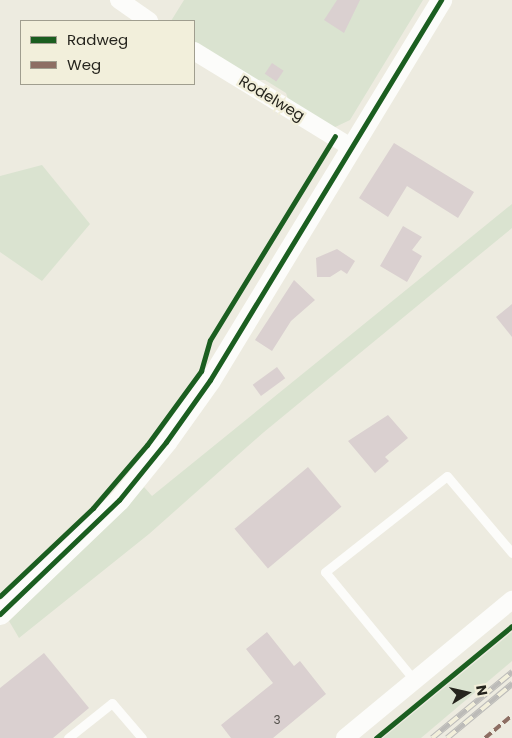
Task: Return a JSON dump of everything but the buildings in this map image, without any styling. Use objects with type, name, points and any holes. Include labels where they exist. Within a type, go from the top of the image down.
[{"type":"street","points":[[119,0],[148,20]]},
{"type":"street","points":[[0,614],[119,500],[166,442],[210,380],[350,146],[441,0]]},
{"type":"street","name":"Rodelweg","points":[[195,52],[350,146]]},
{"type":"street","points":[[345,738],[512,600]]},
{"type":"lane","points":[[415,680],[325,572],[447,476],[512,553]]},
{"type":"lane","points":[[68,738],[112,703],[142,738]]},
{"type":"green space","points":[[184,0],[423,0],[350,120],[331,129],[289,102],[286,93],[265,80],[252,80],[195,47],[195,20],[172,20]]},
{"type":"green space","points":[[42,165],[90,224],[42,281],[0,252],[0,176]]},
{"type":"green space","points":[[512,204],[512,228],[264,432],[149,534],[19,638],[9,621],[144,487],[152,496]]},
{"type":"green space","points":[[512,632],[512,661],[421,738],[383,738]]},
{"type":"railway","points":[[432,738],[512,672]]},
{"type":"railway","points":[[447,738],[512,684]]},
{"type":"marked path","points":[[485,738],[512,715]]},
{"type":"cycle path","points":[[0,614],[119,500],[166,442],[210,380],[441,0]]},
{"type":"cycle path","points":[[0,596],[93,508],[147,445],[201,371],[210,340],[335,136]]},
{"type":"cycle path","points":[[376,738],[512,626]]}]
